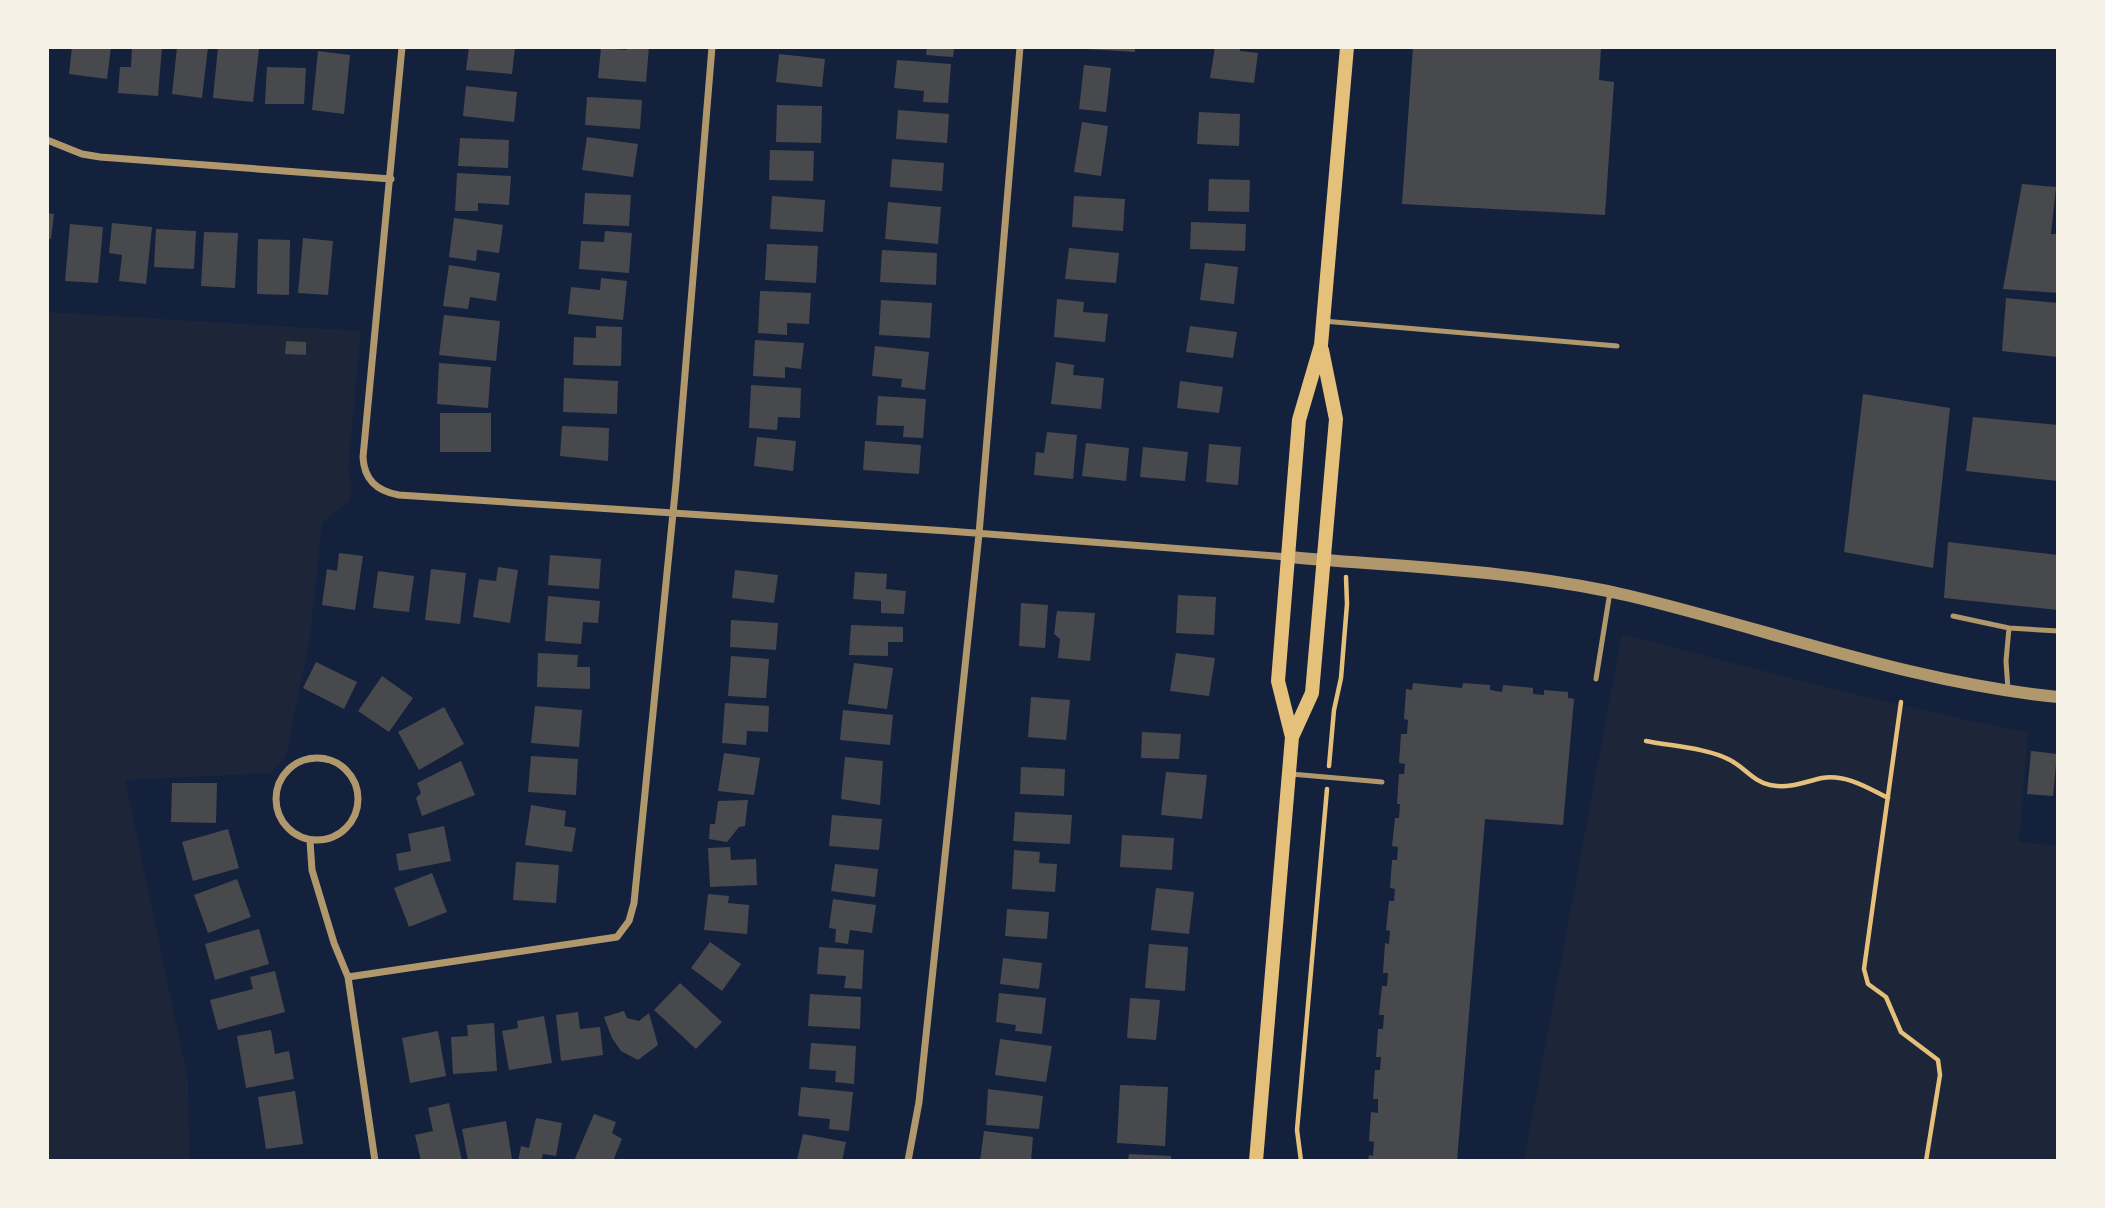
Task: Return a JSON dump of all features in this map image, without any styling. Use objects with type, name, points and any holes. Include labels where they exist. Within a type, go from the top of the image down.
[{"type":"main road","points":[[1256,1161],[1292,737],[1278,681],[1299,420],[1321,345],[1347,47]]},
{"type":"main road","points":[[1292,737],[1312,693],[1336,418],[1321,345]]},
{"type":"street","points":[[402,47],[363,461],[370,482],[387,493],[979,534],[1485,573],[1610,592],[1919,674],[2058,697]]},
{"type":"street","points":[[348,977],[617,937],[629,921],[634,903],[673,512],[712,47]]},
{"type":"street","points":[[908,1161],[919,1102],[979,534],[1020,47]]},
{"type":"street","points":[[47,140],[82,154],[100,157],[391,179]]},
{"type":"street","points":[[316,758],[330,760],[351,775],[357,788],[357,810],[351,823],[341,833],[328,839],[310,841],[287,828],[277,811],[276,796],[287,771],[298,763],[316,758]]},
{"type":"street","points":[[310,841],[312,870],[334,943],[348,977],[375,1161]]},
{"type":"lane","points":[[1323,321],[1617,346]]},
{"type":"lane","points":[[1596,680],[1610,592]]},
{"type":"lane","points":[[1953,616],[2009,628],[2058,631]]},
{"type":"lane","points":[[2008,690],[2006,661],[2009,628]]},
{"type":"lane","points":[[1289,774],[1382,782]]},
{"type":"path","points":[[1301,1161],[1297,1130],[1334,710],[1341,678],[1347,604],[1345,596]]},
{"type":"path","points":[[1901,702],[1864,969],[1868,984],[1886,997],[1901,1031],[1938,1060],[1940,1075],[1926,1161]]},
{"type":"path","points":[[1646,741],[1718,755],[1731,760],[1766,784],[1787,788],[1824,778],[1841,778],[1860,783],[1888,798]]},
{"type":"shaded area","points":[[47,312],[361,331],[348,468],[352,486],[350,501],[322,523],[310,637],[286,756],[271,773],[125,780],[188,1080],[189,1161],[47,1161]]},
{"type":"shaded area","points":[[1622,634],[1875,699],[2028,732],[2019,842],[2058,846],[2058,1161],[1524,1161]]},
{"type":"building","points":[[72,47],[111,47],[107,79],[69,74]]},
{"type":"building","points":[[132,47],[162,47],[158,96],[118,93],[120,67],[131,67]]},
{"type":"building","points":[[177,47],[208,47],[202,98],[172,94]]},
{"type":"building","points":[[218,47],[259,49],[253,102],[213,98]]},
{"type":"building","points":[[469,47],[515,47],[512,74],[466,70]]},
{"type":"building","points":[[626,47],[649,47],[646,82],[598,78],[601,48],[626,50]]},
{"type":"building","points":[[927,47],[954,47],[953,57],[926,55]]},
{"type":"building","points":[[1135,47],[1135,52],[1086,49]]},
{"type":"building","points":[[1215,47],[1240,47],[1240,51],[1258,53],[1254,83],[1210,78]]},
{"type":"building","points":[[1413,47],[1601,48],[1599,80],[1614,82],[1605,215],[1402,204]]},
{"type":"building","points":[[318,51],[350,55],[344,114],[312,110]]},
{"type":"building","points":[[779,54],[825,59],[822,87],[776,82]]},
{"type":"building","points":[[897,60],[951,64],[948,103],[923,102],[924,91],[894,88]]},
{"type":"building","points":[[1084,65],[1111,68],[1106,112],[1079,109]]},
{"type":"building","points":[[267,67],[306,68],[304,104],[265,104]]},
{"type":"building","points":[[466,86],[517,92],[514,122],[463,116]]},
{"type":"building","points":[[587,97],[642,100],[640,129],[585,125]]},
{"type":"building","points":[[777,105],[822,106],[821,143],[776,142]]},
{"type":"building","points":[[898,110],[949,114],[947,143],[896,139]]},
{"type":"building","points":[[1199,112],[1240,114],[1239,146],[1197,144]]},
{"type":"building","points":[[1082,122],[1108,126],[1101,176],[1074,172]]},
{"type":"building","points":[[587,137],[638,144],[633,177],[582,170]]},
{"type":"building","points":[[460,138],[509,140],[508,168],[458,166]]},
{"type":"building","points":[[770,150],[814,151],[813,181],[769,180]]},
{"type":"building","points":[[892,159],[944,163],[942,191],[890,187]]},
{"type":"building","points":[[457,173],[511,176],[509,205],[478,203],[478,211],[455,211]]},
{"type":"building","points":[[1209,179],[1250,180],[1249,212],[1208,211]]},
{"type":"building","points":[[2022,184],[2056,187],[2051,234],[2058,234],[2058,293],[2003,289]]},
{"type":"building","points":[[585,193],[631,195],[629,226],[583,224]]},
{"type":"building","points":[[772,196],[825,200],[823,232],[770,229]]},
{"type":"building","points":[[1074,196],[1125,199],[1123,231],[1072,227]]},
{"type":"building","points":[[888,202],[941,207],[938,244],[885,239]]},
{"type":"building","points":[[47,213],[54,214],[51,239],[47,238]]},
{"type":"building","points":[[454,218],[503,225],[499,253],[477,250],[476,261],[449,257]]},
{"type":"building","points":[[1191,222],[1246,224],[1245,251],[1190,249]]},
{"type":"building","points":[[112,223],[152,227],[146,284],[119,281],[122,255],[109,253]]},
{"type":"building","points":[[70,224],[103,227],[98,283],[65,281]]},
{"type":"building","points":[[156,229],[196,231],[194,269],[154,267]]},
{"type":"building","points":[[605,231],[632,233],[629,273],[579,269],[581,241],[604,242]]},
{"type":"building","points":[[204,232],[238,233],[235,288],[201,286]]},
{"type":"building","points":[[303,238],[333,241],[328,295],[298,293]]},
{"type":"building","points":[[258,239],[290,240],[289,295],[257,294]]},
{"type":"building","points":[[767,244],[818,246],[816,283],[765,280]]},
{"type":"building","points":[[1069,248],[1119,253],[1116,283],[1065,279]]},
{"type":"building","points":[[882,250],[937,253],[936,285],[880,282]]},
{"type":"building","points":[[1205,263],[1238,267],[1234,304],[1200,300]]},
{"type":"building","points":[[449,265],[500,273],[496,301],[470,297],[468,309],[443,306]]},
{"type":"building","points":[[601,278],[627,281],[623,320],[568,314],[571,287],[600,290]]},
{"type":"building","points":[[760,291],[811,293],[809,324],[787,323],[787,335],[758,333]]},
{"type":"building","points":[[2006,298],[2058,303],[2058,357],[2002,351]]},
{"type":"building","points":[[1057,299],[1084,302],[1083,312],[1108,314],[1105,342],[1054,337]]},
{"type":"building","points":[[881,300],[932,303],[930,338],[879,335]]},
{"type":"building","points":[[444,315],[500,321],[496,361],[439,355]]},
{"type":"building","points":[[596,326],[622,327],[621,366],[573,365],[574,337],[596,338]]},
{"type":"building","points":[[1190,326],[1237,332],[1233,358],[1186,352]]},
{"type":"building","points":[[755,340],[804,343],[801,369],[785,367],[785,378],[753,376]]},
{"type":"building","points":[[286,341],[306,342],[306,355],[285,354]]},
{"type":"building","points":[[875,346],[929,352],[925,390],[901,387],[902,379],[872,376]]},
{"type":"building","points":[[1056,362],[1074,365],[1073,375],[1104,378],[1101,409],[1051,404]]},
{"type":"building","points":[[439,363],[491,367],[488,408],[437,404]]},
{"type":"building","points":[[564,378],[618,381],[617,414],[563,412]]},
{"type":"building","points":[[1180,381],[1223,387],[1219,413],[1177,408]]},
{"type":"building","points":[[751,385],[801,388],[800,418],[778,417],[777,430],[749,428]]},
{"type":"building","points":[[1863,394],[1950,408],[1933,568],[1844,552]]},
{"type":"building","points":[[878,396],[926,399],[923,438],[903,437],[904,426],[876,425]]},
{"type":"building","points":[[440,413],[491,413],[491,452],[440,452]]},
{"type":"building","points":[[1973,417],[2058,425],[2058,481],[1966,471]]},
{"type":"building","points":[[562,426],[609,428],[608,461],[560,456]]},
{"type":"building","points":[[1047,432],[1077,435],[1073,479],[1034,475],[1036,452],[1044,453]]},
{"type":"building","points":[[757,437],[796,441],[793,471],[754,466]]},
{"type":"building","points":[[865,441],[921,445],[919,474],[863,470]]},
{"type":"building","points":[[1086,443],[1129,448],[1126,481],[1082,476]]},
{"type":"building","points":[[1209,444],[1241,447],[1238,485],[1206,482]]},
{"type":"building","points":[[1143,447],[1188,452],[1185,481],[1140,477]]},
{"type":"building","points":[[1948,542],[2058,555],[2058,610],[1944,598]]},
{"type":"building","points":[[339,553],[363,556],[355,610],[322,605],[327,569],[337,571]]},
{"type":"building","points":[[550,555],[601,559],[599,589],[548,585]]},
{"type":"building","points":[[498,567],[518,570],[510,623],[473,617],[479,579],[496,581]]},
{"type":"building","points":[[431,569],[466,573],[460,624],[425,620]]},
{"type":"building","points":[[735,570],[778,575],[774,603],[732,598]]},
{"type":"building","points":[[378,571],[414,576],[409,612],[373,608]]},
{"type":"building","points":[[855,572],[887,574],[886,589],[906,591],[904,614],[881,613],[881,601],[853,599]]},
{"type":"building","points":[[1178,595],[1216,597],[1214,635],[1176,633]]},
{"type":"building","points":[[548,596],[600,601],[598,623],[583,622],[581,644],[545,641]]},
{"type":"building","points":[[1021,603],[1048,605],[1045,648],[1019,646]]},
{"type":"building","points":[[1057,611],[1095,613],[1090,661],[1058,658],[1060,639],[1054,634]]},
{"type":"building","points":[[731,620],[778,623],[776,650],[730,647]]},
{"type":"building","points":[[851,625],[903,627],[903,642],[888,642],[888,656],[849,655]]},
{"type":"building","points":[[538,653],[578,655],[577,667],[590,667],[590,689],[537,687]]},
{"type":"building","points":[[1176,653],[1215,658],[1209,696],[1170,691]]},
{"type":"building","points":[[731,656],[769,659],[766,698],[728,696]]},
{"type":"building","points":[[316,662],[357,682],[344,709],[303,688]]},
{"type":"building","points":[[854,663],[893,668],[887,709],[848,704]]},
{"type":"building","points":[[382,676],[413,698],[389,732],[358,711]]},
{"type":"building","points":[[1413,683],[1462,688],[1463,683],[1490,685],[1490,690],[1502,692],[1503,685],[1533,688],[1533,694],[1544,695],[1544,690],[1568,692],[1568,698],[1574,699],[1563,825],[1485,819],[1457,1161],[1368,1161],[1369,1155],[1373,1156],[1374,1142],[1369,1141],[1371,1112],[1378,1113],[1378,1099],[1373,1099],[1375,1070],[1380,1070],[1381,1057],[1376,1057],[1378,1029],[1383,1029],[1384,1015],[1379,1015],[1382,986],[1387,986],[1388,973],[1383,973],[1385,943],[1389,944],[1390,931],[1386,930],[1389,901],[1394,901],[1395,889],[1390,888],[1392,860],[1397,860],[1398,847],[1392,846],[1395,818],[1399,818],[1399,774],[1404,774],[1405,764],[1399,763],[1401,734],[1407,734],[1408,720],[1404,719],[1406,689],[1412,690]]},
{"type":"building","points":[[1031,697],[1070,700],[1066,740],[1028,737]]},
{"type":"building","points":[[725,703],[769,706],[768,732],[747,731],[746,745],[722,743]]},
{"type":"building","points":[[535,706],[582,710],[579,747],[531,743]]},
{"type":"building","points":[[444,707],[464,744],[419,770],[398,732]]},
{"type":"building","points":[[843,710],[893,715],[890,745],[840,740]]},
{"type":"building","points":[[1142,732],[1181,734],[1179,759],[1141,758]]},
{"type":"building","points":[[2031,751],[2057,754],[2053,796],[2027,794]]},
{"type":"building","points":[[724,753],[760,758],[754,795],[718,791]]},
{"type":"building","points":[[531,756],[578,759],[576,795],[528,792]]},
{"type":"building","points":[[845,757],[883,761],[880,805],[841,799]]},
{"type":"building","points":[[461,761],[475,795],[422,816],[416,798],[421,793],[417,783]]},
{"type":"building","points":[[1021,767],[1065,769],[1064,796],[1020,794]]},
{"type":"building","points":[[1166,772],[1207,775],[1202,819],[1161,815]]},
{"type":"building","points":[[172,783],[217,783],[216,823],[171,822]]},
{"type":"building","points":[[748,800],[745,826],[739,827],[727,842],[709,839],[710,824],[715,824],[718,801]]},
{"type":"building","points":[[531,805],[566,811],[564,826],[576,828],[572,852],[525,845]]},
{"type":"building","points":[[1015,812],[1072,815],[1070,844],[1013,841]]},
{"type":"building","points":[[832,815],[882,819],[879,850],[829,846]]},
{"type":"building","points":[[444,826],[451,861],[399,871],[396,854],[411,851],[408,834]]},
{"type":"building","points":[[228,829],[239,868],[193,881],[182,842]]},
{"type":"building","points":[[1122,835],[1174,838],[1172,870],[1120,867]]},
{"type":"building","points":[[730,847],[731,860],[756,859],[757,885],[710,887],[708,848]]},
{"type":"building","points":[[1014,850],[1040,852],[1039,863],[1057,864],[1055,892],[1012,889]]},
{"type":"building","points":[[516,862],[559,865],[556,903],[513,900]]},
{"type":"building","points":[[835,864],[878,869],[875,897],[831,891]]},
{"type":"building","points":[[432,873],[447,912],[409,927],[394,888]]},
{"type":"building","points":[[237,879],[251,917],[208,933],[194,895]]},
{"type":"building","points":[[1156,888],[1194,892],[1189,934],[1151,930]]},
{"type":"building","points":[[708,894],[729,896],[728,903],[749,905],[747,934],[704,930]]},
{"type":"building","points":[[833,899],[876,905],[872,933],[850,930],[848,944],[835,942],[836,929],[829,928]]},
{"type":"building","points":[[1007,909],[1049,912],[1047,939],[1005,936]]},
{"type":"building","points":[[259,929],[269,964],[215,980],[205,944]]},
{"type":"building","points":[[710,942],[741,964],[722,991],[691,968]]},
{"type":"building","points":[[1149,944],[1188,947],[1185,991],[1145,988]]},
{"type":"building","points":[[819,947],[864,950],[862,989],[844,988],[846,976],[817,974]]},
{"type":"building","points":[[1003,958],[1042,963],[1039,989],[1000,984]]},
{"type":"building","points":[[275,971],[285,1012],[218,1030],[210,1000],[253,989],[250,977]]},
{"type":"building","points":[[680,983],[722,1022],[696,1049],[654,1010]]},
{"type":"building","points":[[999,993],[1046,998],[1042,1034],[1015,1031],[1016,1025],[996,1022]]},
{"type":"building","points":[[810,994],[861,997],[860,1029],[808,1026]]},
{"type":"building","points":[[1130,998],[1160,1000],[1156,1040],[1127,1038]]},
{"type":"building","points":[[624,1011],[627,1018],[639,1021],[649,1013],[658,1045],[638,1060],[621,1051],[612,1038],[604,1017]]},
{"type":"building","points":[[578,1012],[580,1029],[600,1027],[603,1055],[561,1061],[556,1015]]},
{"type":"building","points":[[544,1016],[552,1063],[509,1070],[502,1031],[518,1028],[517,1021]]},
{"type":"building","points":[[494,1023],[497,1071],[453,1074],[451,1037],[468,1036],[467,1025]]},
{"type":"building","points":[[271,1030],[275,1054],[289,1051],[294,1079],[246,1088],[237,1036]]},
{"type":"building","points":[[438,1031],[446,1076],[410,1083],[402,1038]]},
{"type":"building","points":[[1000,1039],[1052,1046],[1046,1082],[995,1075]]},
{"type":"building","points":[[811,1043],[856,1046],[854,1084],[835,1082],[836,1071],[809,1069]]},
{"type":"building","points":[[1120,1085],[1168,1087],[1165,1146],[1117,1143]]},
{"type":"building","points":[[801,1087],[853,1092],[849,1131],[829,1129],[830,1119],[798,1116]]},
{"type":"building","points":[[988,1089],[1043,1096],[1039,1129],[986,1125]]},
{"type":"building","points":[[295,1091],[303,1144],[266,1149],[258,1097]]},
{"type":"building","points":[[449,1103],[462,1161],[421,1161],[415,1135],[433,1131],[428,1108]]},
{"type":"building","points":[[594,1114],[616,1122],[612,1133],[622,1139],[613,1161],[574,1161]]},
{"type":"building","points":[[536,1118],[562,1123],[556,1156],[543,1154],[541,1161],[518,1161],[521,1146],[529,1148]]},
{"type":"building","points":[[506,1121],[512,1159],[468,1161],[462,1129]]},
{"type":"building","points":[[984,1131],[1033,1137],[1031,1161],[980,1161]]},
{"type":"building","points":[[803,1134],[846,1142],[842,1161],[797,1160]]},
{"type":"building","points":[[1129,1154],[1171,1156],[1171,1161],[1128,1161]]}]
